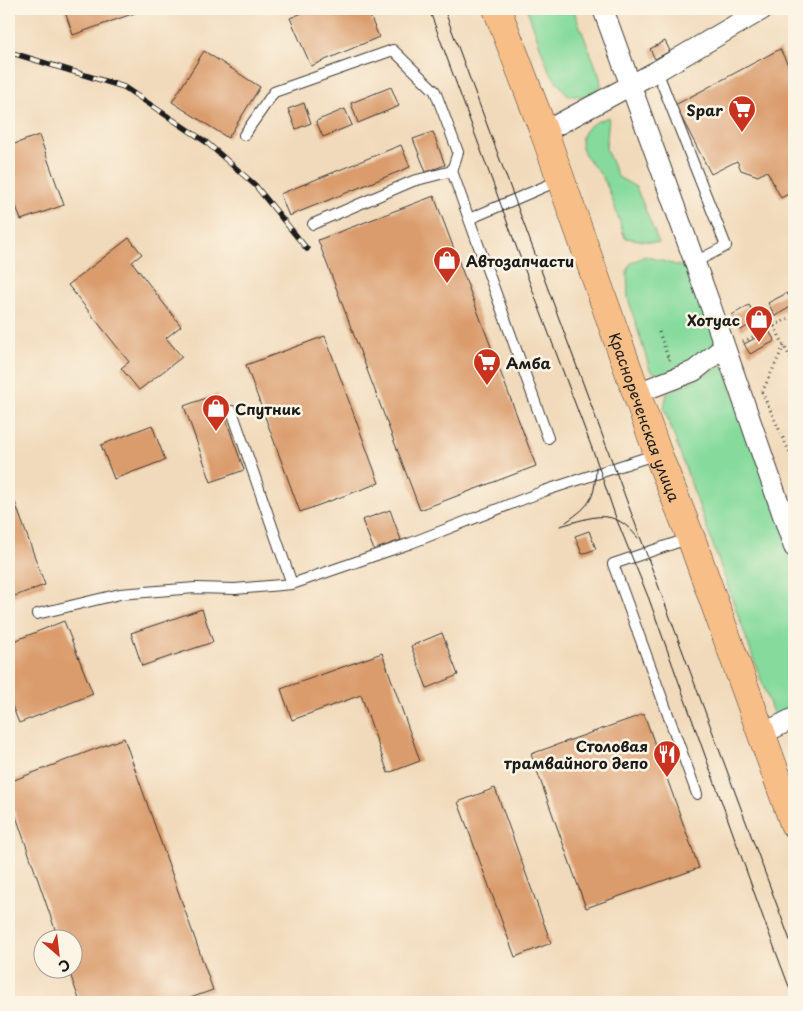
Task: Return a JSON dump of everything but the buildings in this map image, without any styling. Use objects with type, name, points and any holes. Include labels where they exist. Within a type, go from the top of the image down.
[{"type":"main road","name":"Краснореченская улица","points":[[497,9],[544,132],[638,393],[658,454],[691,538],[794,824]]},
{"type":"street","points":[[603,9],[696,262],[732,345],[794,547]]},
{"type":"street","points":[[544,132],[657,71],[763,9]]},
{"type":"street","points":[[638,393],[694,371],[732,345]]},
{"type":"street","points":[[762,734],[794,718]]},
{"type":"lane","points":[[244,135],[274,92],[393,50],[435,91],[458,152],[452,171],[548,438]]},
{"type":"lane","points":[[657,71],[726,246],[696,262]]},
{"type":"lane","points":[[313,224],[413,181],[452,171]]},
{"type":"lane","points":[[469,219],[561,180]]},
{"type":"lane","points":[[232,411],[292,584]]},
{"type":"lane","points":[[37,614],[120,594],[196,588],[235,589],[292,584],[411,543],[544,490],[658,454]]},
{"type":"lane","points":[[691,538],[613,564],[697,794]]},
{"type":"path","points":[[732,345],[794,315]]},
{"type":"path","points":[[774,326],[794,365]]},
{"type":"path","points":[[659,332],[669,360],[677,357]]},
{"type":"path","points":[[762,392],[784,346]]},
{"type":"path","points":[[758,384],[793,455],[794,462]]},
{"type":"path","points":[[793,455],[794,466]]},
{"type":"green space","points":[[527,9],[573,9],[600,77],[601,85],[596,93],[585,96],[568,96],[549,71]]},
{"type":"green space","points":[[609,117],[606,149],[618,177],[636,187],[659,243],[625,238],[606,183],[587,158],[582,147],[582,137],[586,129],[592,124]]},
{"type":"green space","points":[[645,256],[686,268],[692,277],[716,341],[713,351],[660,375],[650,370],[628,298],[627,270],[631,263]]},
{"type":"green space","points":[[723,365],[794,556],[794,707],[774,716],[664,408],[667,393]]},
{"type":"tram line","points":[[429,9],[596,459],[616,518],[649,599],[794,1000]]},
{"type":"tram line","points":[[444,9],[794,951]]},
{"type":"tram line","points":[[566,522],[587,505],[595,486],[596,467]]},
{"type":"tram line","points":[[560,526],[593,517],[611,518],[620,521],[638,538]]},
{"type":"railway","points":[[9,52],[124,87],[206,142],[255,185],[307,249]]},
{"type":"place","name":"Spar","points":[[742,133]]},
{"type":"place","name":"Автозапчасти","points":[[447,284]]},
{"type":"place","name":"Хотуас","points":[[759,343]]},
{"type":"place","name":"Амба","points":[[487,386]]},
{"type":"place","name":"Спутник","points":[[216,432]]},
{"type":"place","name":"Столовая трамвайного депо","points":[[667,778]]}]
